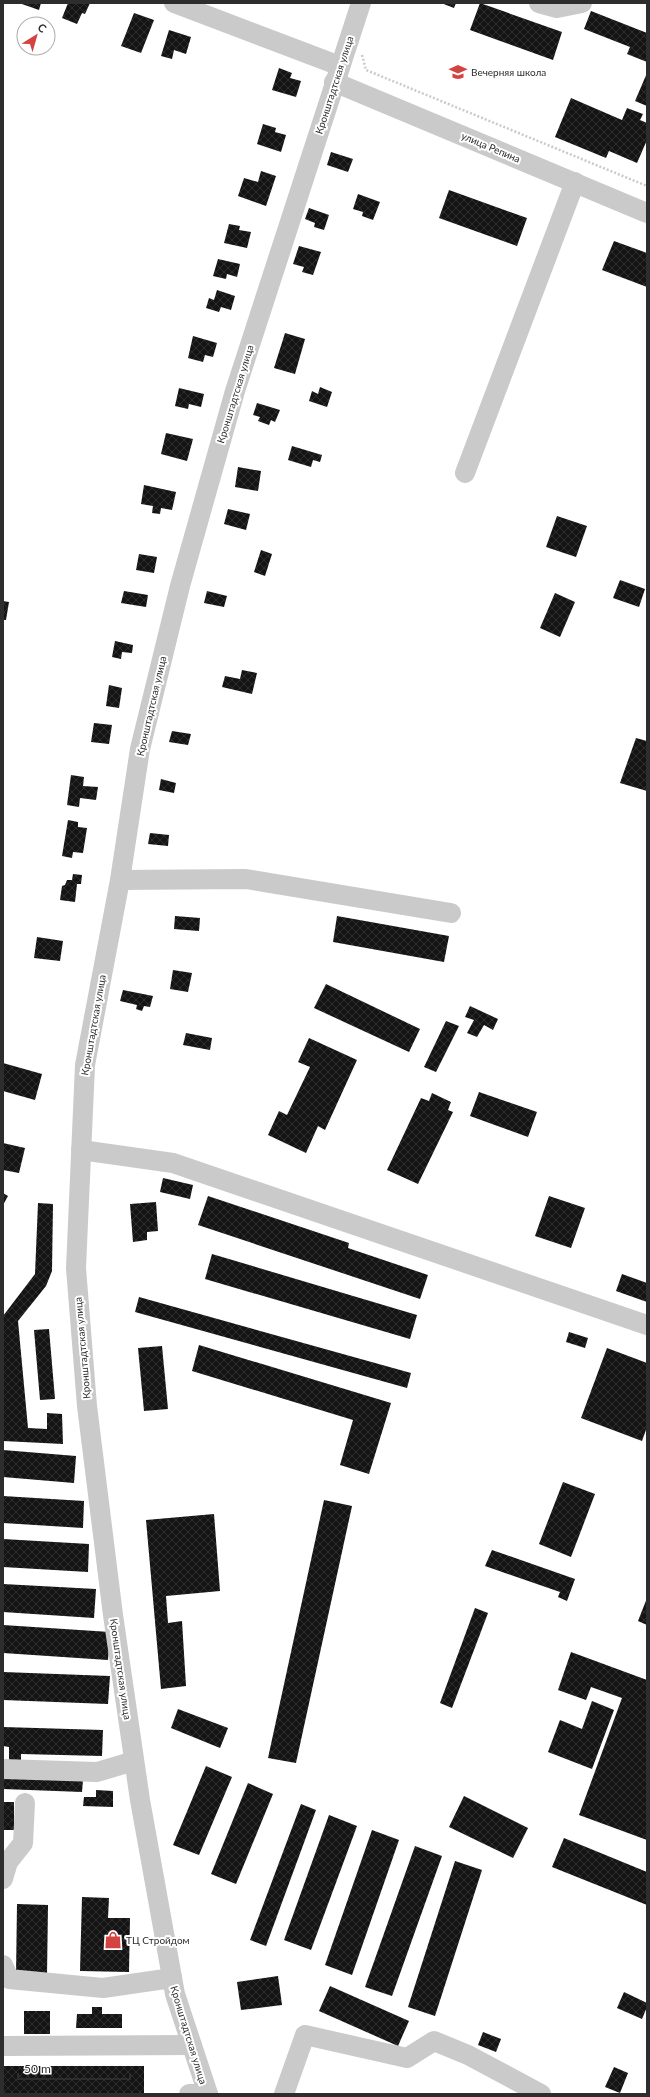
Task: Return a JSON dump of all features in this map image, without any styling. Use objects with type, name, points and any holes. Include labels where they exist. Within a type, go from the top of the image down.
[{"type":"street","name":"Кронштадтская улица","points":[[208,2094],[175,1994],[172,1978],[134,1761],[113,1615],[87,1406],[76,1268],[85,1065],[120,880],[140,749],[180,586],[235,390],[361,3]]},
{"type":"street","points":[[539,3],[557,8],[582,3]]},
{"type":"street","name":"улица Репина","points":[[183,4],[575,182],[647,213]]},
{"type":"street","points":[[465,473],[575,182]]},
{"type":"street","points":[[120,880],[246,879],[451,913]]},
{"type":"street","points":[[81,1150],[173,1163],[647,1325]]},
{"type":"street","points":[[3,1769],[97,1772],[134,1761]]},
{"type":"street","points":[[3,1879],[8,1862],[23,1843],[25,1803]]},
{"type":"street","points":[[3,1965],[9,1979],[103,1988],[172,1978]]},
{"type":"street","points":[[284,2094],[305,2035],[407,2058],[434,2041],[468,2055],[541,2094]]},
{"type":"street","points":[[3,2046],[192,2045]]},
{"type":"street","points":[[189,2094],[208,2094]]},
{"type":"path","points":[[361,51],[366,70],[647,186]]},
{"type":"building","points":[[19,3],[41,3],[39,10]]},
{"type":"building","points":[[68,3],[90,3],[85,14],[82,13],[77,24],[62,18]]},
{"type":"building","points":[[441,3],[456,3],[454,8]]},
{"type":"building","points":[[480,3],[562,32],[553,60],[470,30]]},
{"type":"building","points":[[591,11],[647,33],[647,62],[627,54],[630,47],[584,29]]},
{"type":"building","points":[[134,13],[154,20],[141,53],[121,46]]},
{"type":"building","points":[[169,30],[191,37],[186,54],[174,50],[172,59],[161,56]]},
{"type":"building","points":[[279,68],[292,73],[290,78],[301,81],[296,97],[272,90]]},
{"type":"building","points":[[647,73],[647,106],[635,101]]},
{"type":"building","points":[[571,98],[622,120],[627,108],[643,114],[640,120],[647,123],[647,140],[637,163],[609,151],[606,158],[555,137]]},
{"type":"building","points":[[263,124],[276,128],[275,132],[286,135],[281,152],[257,144]]},
{"type":"building","points":[[331,152],[353,159],[348,172],[327,165]]},
{"type":"building","points":[[261,171],[276,176],[266,206],[238,196],[244,178],[258,182]]},
{"type":"building","points":[[449,190],[527,218],[517,246],[439,218]]},
{"type":"building","points":[[358,194],[380,202],[373,220],[362,216],[363,212],[353,209]]},
{"type":"building","points":[[309,208],[329,215],[324,230],[314,227],[315,223],[305,219]]},
{"type":"building","points":[[229,224],[240,226],[239,230],[251,232],[247,248],[224,243]]},
{"type":"building","points":[[614,241],[647,253],[647,287],[602,270]]},
{"type":"building","points":[[299,246],[321,252],[313,275],[302,272],[304,267],[293,264]]},
{"type":"building","points":[[218,259],[240,264],[237,277],[227,274],[226,279],[213,276]]},
{"type":"building","points":[[217,290],[235,296],[231,310],[221,307],[219,312],[206,308],[209,298],[214,300]]},
{"type":"building","points":[[285,333],[305,339],[295,374],[274,368]]},
{"type":"building","points":[[193,336],[217,343],[213,357],[205,355],[203,362],[188,358]]},
{"type":"building","points":[[320,387],[332,392],[327,407],[309,401],[312,391],[318,394]]},
{"type":"building","points":[[179,388],[204,394],[201,407],[189,404],[188,409],[175,406]]},
{"type":"building","points":[[257,403],[280,410],[275,422],[271,420],[269,425],[258,421],[260,417],[253,415]]},
{"type":"building","points":[[166,433],[193,439],[187,461],[161,454]]},
{"type":"building","points":[[292,446],[322,455],[320,462],[313,460],[311,467],[288,460]]},
{"type":"building","points":[[238,467],[261,471],[258,491],[235,487]]},
{"type":"building","points":[[144,485],[176,492],[172,510],[161,508],[160,514],[152,513],[153,506],[141,504]]},
{"type":"building","points":[[228,509],[250,514],[246,530],[224,524]]},
{"type":"building","points":[[557,516],[587,526],[576,557],[546,547]]},
{"type":"building","points":[[261,550],[272,554],[265,576],[254,572]]},
{"type":"building","points":[[139,554],[157,557],[154,573],[136,570]]},
{"type":"building","points":[[620,580],[645,589],[639,607],[613,598]]},
{"type":"building","points":[[124,591],[148,595],[146,607],[121,603]]},
{"type":"building","points":[[207,591],[227,596],[224,607],[204,603]]},
{"type":"building","points":[[555,593],[575,602],[560,637],[540,628]]},
{"type":"building","points":[[3,601],[9,602],[6,620],[3,620]]},
{"type":"building","points":[[115,641],[133,645],[132,653],[122,652],[121,659],[112,657]]},
{"type":"building","points":[[242,670],[257,673],[252,694],[222,687],[225,676],[240,679]]},
{"type":"building","points":[[109,685],[122,688],[119,708],[106,706]]},
{"type":"building","points":[[94,723],[112,725],[109,744],[91,742]]},
{"type":"building","points":[[172,731],[191,734],[188,745],[169,742]]},
{"type":"building","points":[[636,738],[647,741],[647,791],[620,783]]},
{"type":"building","points":[[71,775],[84,777],[83,786],[98,787],[96,800],[80,798],[79,807],[67,805]]},
{"type":"building","points":[[161,779],[176,783],[174,793],[159,790]]},
{"type":"building","points":[[68,820],[78,822],[78,827],[87,828],[83,853],[73,852],[72,858],[62,856]]},
{"type":"building","points":[[150,833],[169,835],[168,846],[148,844]]},
{"type":"building","points":[[73,874],[82,875],[81,884],[77,884],[75,902],[60,900],[62,886],[65,885],[67,880],[72,880]]},
{"type":"building","points":[[175,916],[200,918],[199,931],[174,929]]},
{"type":"building","points":[[337,916],[449,936],[444,962],[333,942]]},
{"type":"building","points":[[37,937],[63,941],[60,961],[34,958]]},
{"type":"building","points":[[173,970],[192,973],[188,992],[170,989]]},
{"type":"building","points":[[326,984],[420,1029],[409,1052],[314,1008]]},
{"type":"building","points":[[123,990],[153,996],[150,1007],[144,1006],[142,1011],[136,1009],[137,1005],[120,1001]]},
{"type":"building","points":[[470,1006],[498,1019],[493,1030],[484,1025],[477,1037],[467,1033],[474,1020],[465,1017]]},
{"type":"building","points":[[446,1021],[459,1026],[436,1072],[424,1067]]},
{"type":"building","points":[[186,1033],[212,1038],[210,1050],[183,1045]]},
{"type":"building","points":[[309,1038],[357,1060],[325,1130],[318,1126],[306,1153],[268,1135],[279,1111],[287,1115],[310,1067],[298,1062]]},
{"type":"building","points":[[3,1063],[42,1074],[35,1100],[3,1091]]},
{"type":"building","points":[[479,1092],[537,1112],[528,1137],[470,1116]]},
{"type":"building","points":[[432,1093],[451,1102],[448,1110],[453,1112],[418,1184],[387,1170],[421,1098],[429,1101]]},
{"type":"building","points":[[3,1143],[25,1148],[19,1173],[3,1170]]},
{"type":"building","points":[[163,1178],[193,1185],[190,1199],[160,1192]]},
{"type":"building","points":[[3,1193],[8,1196],[3,1205]]},
{"type":"building","points":[[208,1196],[349,1243],[348,1248],[428,1275],[420,1299],[198,1225]]},
{"type":"building","points":[[549,1196],[585,1208],[571,1248],[535,1236]]},
{"type":"building","points":[[156,1202],[158,1231],[147,1232],[147,1240],[133,1242],[130,1204]]},
{"type":"building","points":[[38,1203],[53,1204],[52,1271],[46,1286],[18,1321],[28,1428],[47,1429],[47,1413],[62,1414],[63,1444],[3,1441],[3,1316],[35,1274]]},
{"type":"building","points":[[212,1254],[417,1315],[410,1339],[205,1279]]},
{"type":"building","points":[[622,1274],[647,1283],[647,1302],[616,1291]]},
{"type":"building","points":[[139,1297],[411,1373],[407,1388],[135,1312]]},
{"type":"building","points":[[49,1329],[55,1399],[40,1400],[34,1330]]},
{"type":"building","points":[[569,1332],[588,1338],[585,1348],[566,1342]]},
{"type":"building","points":[[199,1345],[391,1403],[369,1474],[340,1465],[353,1420],[192,1371]]},
{"type":"building","points":[[162,1346],[168,1409],[144,1411],[138,1348]]},
{"type":"building","points":[[607,1348],[647,1363],[647,1427],[642,1441],[581,1418]]},
{"type":"building","points":[[3,1450],[76,1456],[74,1483],[3,1477]]},
{"type":"building","points":[[563,1482],[595,1494],[571,1557],[539,1544]]},
{"type":"building","points":[[3,1496],[84,1501],[83,1528],[3,1523]]},
{"type":"building","points":[[324,1500],[352,1506],[296,1763],[268,1758]]},
{"type":"building","points":[[214,1514],[220,1591],[166,1596],[168,1623],[182,1621],[186,1686],[161,1689],[146,1520]]},
{"type":"building","points":[[3,1539],[89,1544],[88,1572],[3,1567]]},
{"type":"building","points":[[492,1550],[575,1579],[567,1601],[558,1597],[560,1592],[485,1566]]},
{"type":"building","points":[[3,1584],[96,1589],[94,1618],[3,1612]]},
{"type":"building","points":[[647,1598],[647,1625],[638,1621]]},
{"type":"building","points":[[475,1608],[488,1613],[452,1708],[440,1703]]},
{"type":"building","points":[[3,1625],[110,1632],[108,1660],[3,1653]]},
{"type":"building","points":[[571,1652],[647,1680],[647,1840],[579,1815],[622,1698],[591,1687],[586,1700],[558,1690]]},
{"type":"building","points":[[3,1672],[110,1676],[108,1704],[3,1700]]},
{"type":"building","points":[[592,1701],[614,1710],[592,1769],[548,1752],[560,1720],[582,1729]]},
{"type":"building","points":[[178,1709],[228,1728],[220,1748],[171,1728]]},
{"type":"building","points":[[3,1727],[103,1730],[102,1756],[21,1754],[21,1761],[9,1761],[9,1747],[3,1746]]},
{"type":"building","points":[[206,1766],[232,1777],[199,1855],[173,1845]]},
{"type":"building","points":[[3,1777],[83,1780],[82,1792],[3,1789]]},
{"type":"building","points":[[248,1783],[273,1794],[236,1884],[211,1874]]},
{"type":"building","points":[[96,1790],[113,1791],[113,1807],[83,1806],[84,1797],[96,1797]]},
{"type":"building","points":[[464,1796],[528,1828],[513,1858],[449,1827]]},
{"type":"building","points":[[3,1802],[14,1802],[14,1830],[3,1830]]},
{"type":"building","points":[[301,1804],[316,1810],[266,1946],[250,1940]]},
{"type":"building","points":[[329,1815],[357,1826],[311,1950],[284,1940]]},
{"type":"building","points":[[372,1830],[399,1840],[352,1975],[325,1965]]},
{"type":"building","points":[[564,1838],[647,1872],[647,1905],[552,1867]]},
{"type":"building","points":[[415,1846],[442,1856],[392,1996],[365,1987]]},
{"type":"building","points":[[455,1861],[482,1870],[435,2016],[408,2007]]},
{"type":"building","points":[[82,1897],[109,1898],[108,1918],[130,1918],[129,1972],[80,1971]]},
{"type":"building","points":[[17,1904],[48,1905],[47,1975],[16,1975]]},
{"type":"building","points":[[278,1976],[282,2005],[241,2010],[237,1982]]},
{"type":"building","points":[[330,1986],[409,2021],[398,2046],[319,2011]]},
{"type":"building","points":[[624,1992],[647,2003],[642,2019],[617,2008]]},
{"type":"building","points":[[92,2007],[102,2007],[102,2014],[122,2014],[122,2028],[76,2028],[77,2014],[92,2014]]},
{"type":"building","points":[[24,2011],[50,2011],[50,2034],[24,2034]]},
{"type":"building","points":[[483,2032],[501,2039],[496,2052],[478,2045]]},
{"type":"building","points":[[3,2066],[144,2066],[144,2093],[3,2093]]},
{"type":"building","points":[[614,2067],[628,2073],[620,2093],[605,2087]]},
{"type":"place","name":"Вечерняя школа","points":[[458,72]]},
{"type":"place","name":"ТЦ Стройдом","points":[[113,1940]]}]
